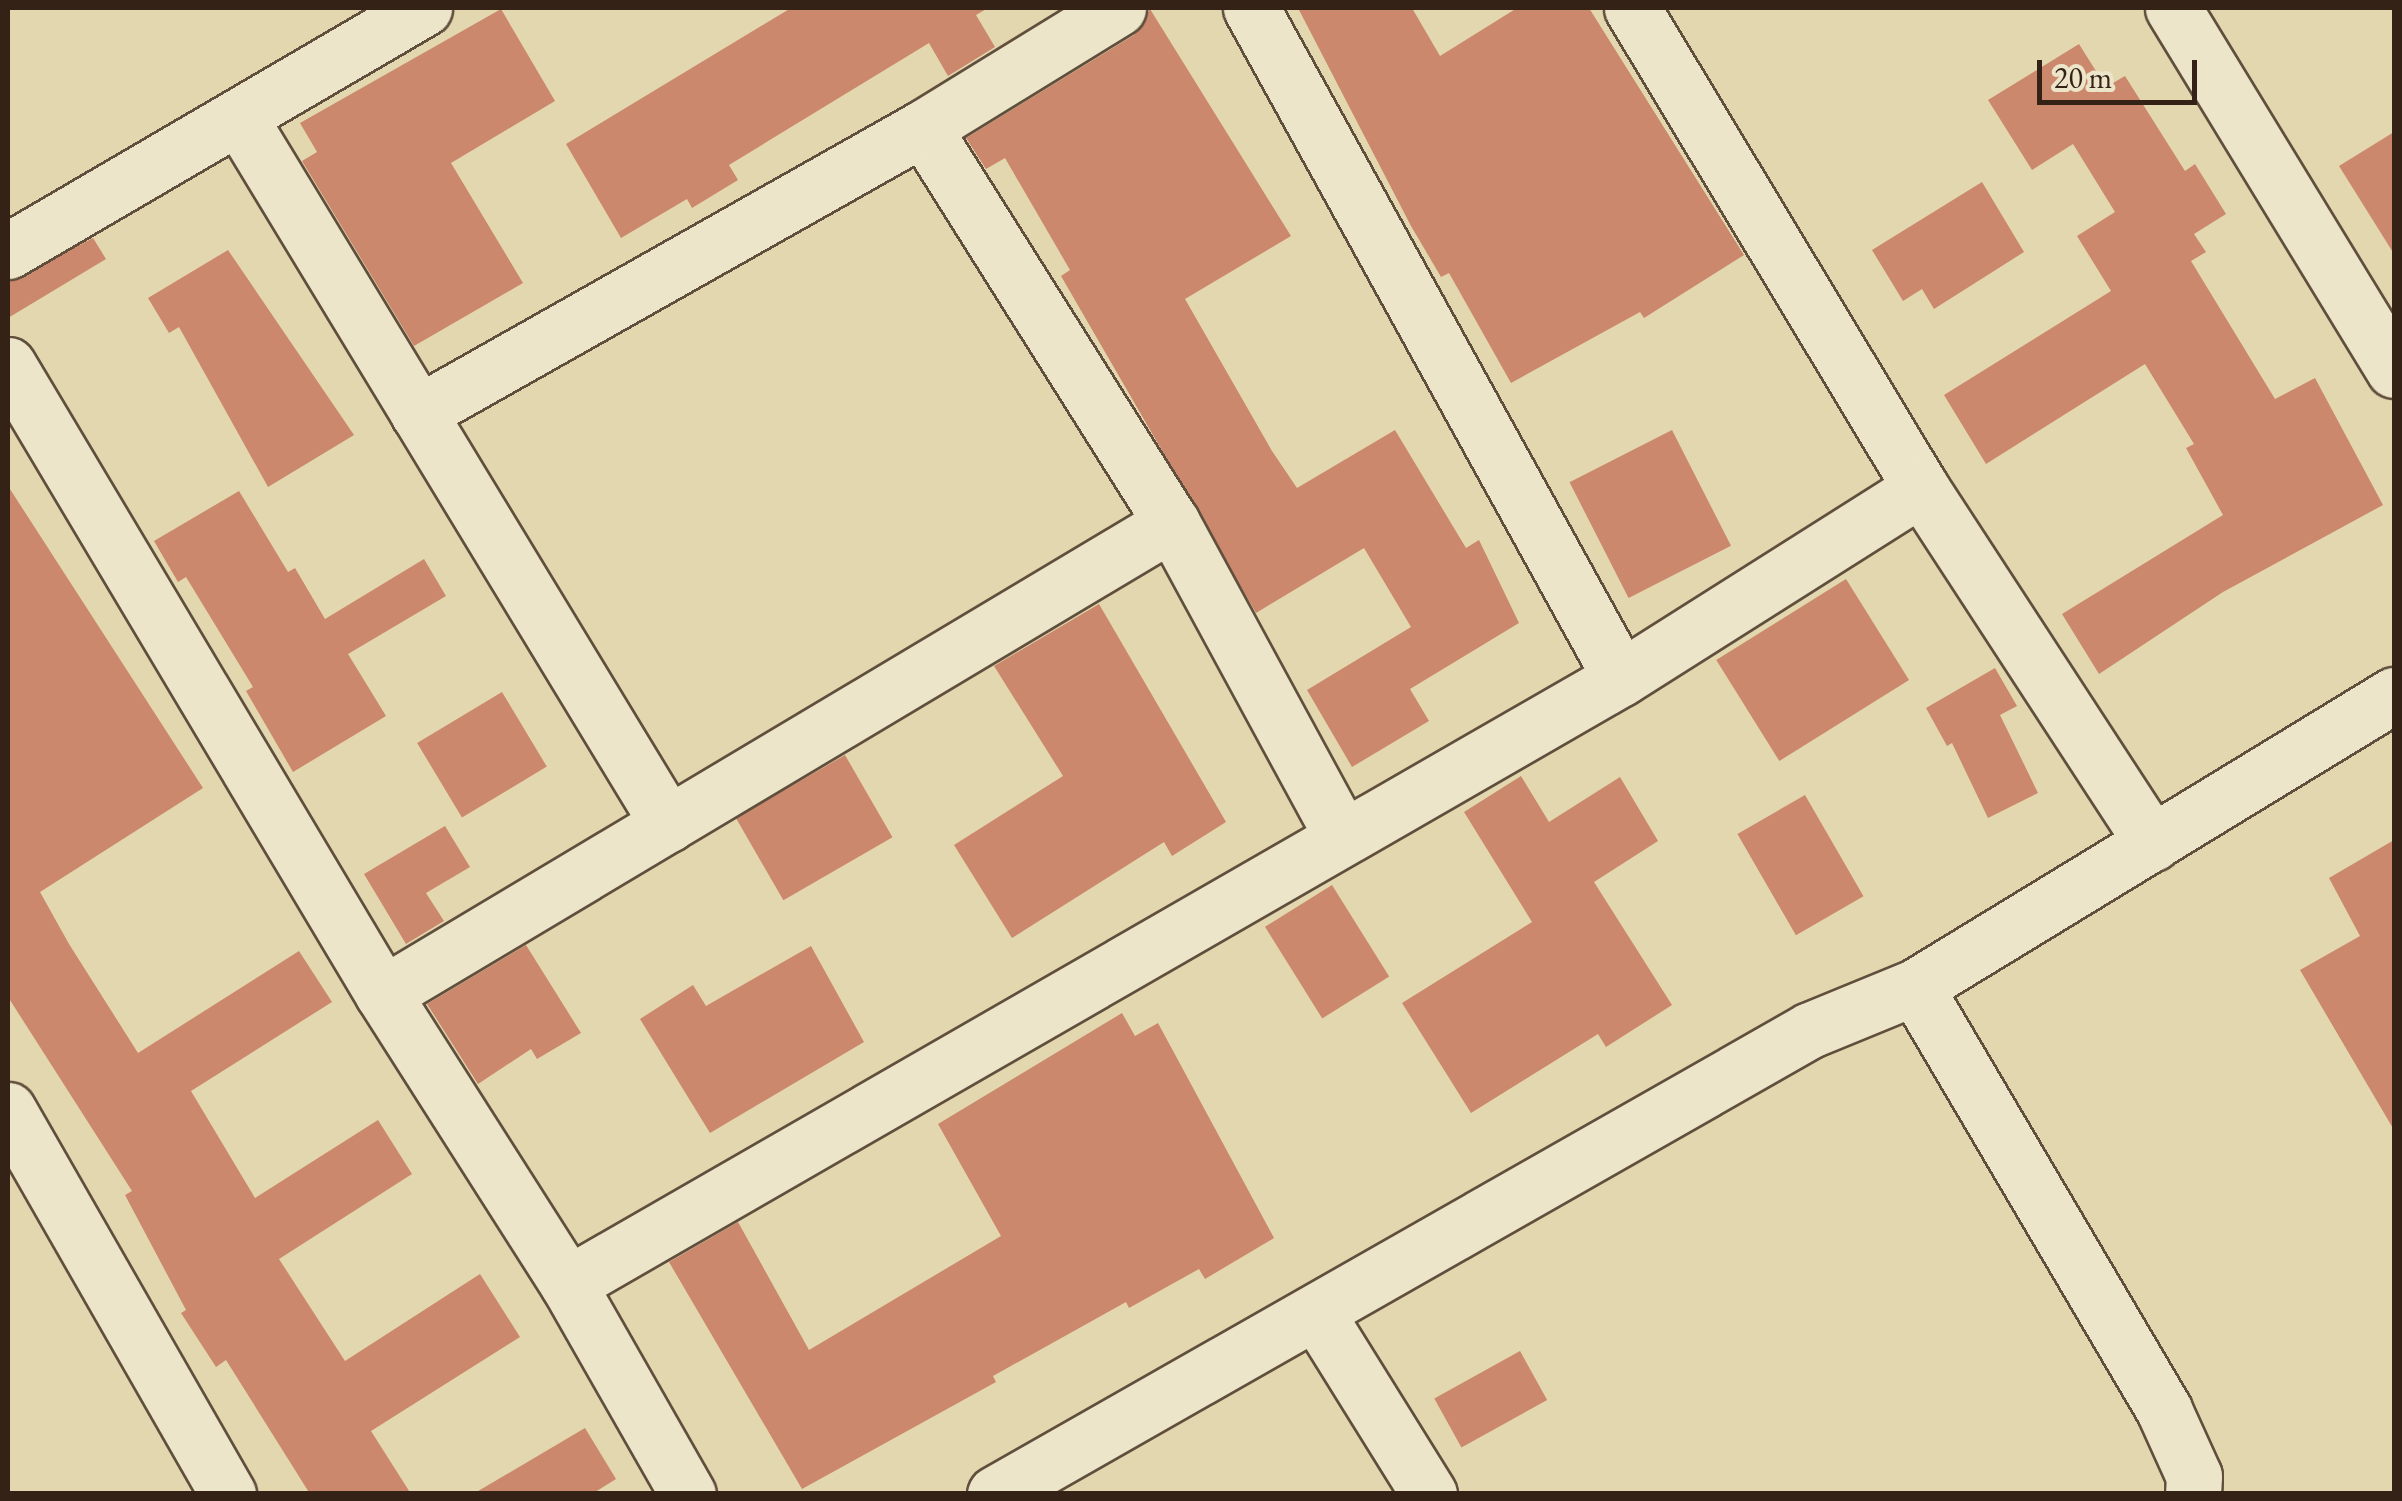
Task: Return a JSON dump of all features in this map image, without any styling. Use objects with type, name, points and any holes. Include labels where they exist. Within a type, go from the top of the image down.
[{"type":"street","points":[[8,252],[424,8]]},
{"type":"street","points":[[418,412],[923,128],[1118,8]]},
{"type":"street","points":[[1252,8],[1622,678]]},
{"type":"street","points":[[1632,8],[1920,488],[2152,843]]},
{"type":"street","points":[[2173,8],[2394,370]]},
{"type":"street","points":[[240,118],[668,824]]},
{"type":"street","points":[[923,128],[1172,524],[1341,834]]},
{"type":"street","points":[[8,365],[383,994],[568,1284],[688,1494]]},
{"type":"street","points":[[568,1284],[1341,834],[1622,678],[1920,488]]},
{"type":"street","points":[[383,994],[1172,524]]},
{"type":"street","points":[[995,1494],[1810,1030],[1915,987],[2394,695]]},
{"type":"street","points":[[1915,987],[2164,1410],[2194,1476],[2193,1494]]},
{"type":"street","points":[[8,1110],[228,1494]]},
{"type":"street","points":[[1317,1314],[1430,1494]]},
{"type":"building","points":[[791,8],[988,8],[976,15],[995,47],[948,76],[929,43],[729,165],[738,180],[692,208],[687,199],[621,238],[566,144]]},
{"type":"building","points":[[1298,8],[1412,8],[1440,56],[1517,8],[1589,8],[1744,255],[1644,318],[1640,312],[1511,383],[1449,273],[1441,277],[1411,226]]},
{"type":"building","points":[[501,9],[555,101],[451,163],[523,283],[414,346],[302,161],[317,152],[300,123]]},
{"type":"building","points":[[1150,9],[1291,236],[1185,299],[1272,451],[1297,488],[1395,430],[1466,548],[1479,540],[1519,623],[1410,689],[1429,721],[1352,767],[1307,690],[1411,627],[1364,548],[1256,613],[1061,276],[1070,270],[1005,158],[986,169],[966,138],[1134,35]]},
{"type":"building","points":[[2079,44],[2106,87],[2125,76],[2185,171],[2195,164],[2226,214],[2194,234],[2206,252],[2191,261],[2275,399],[2315,378],[2383,505],[2223,592],[2099,674],[2062,614],[2223,515],[2186,448],[2194,444],[2145,364],[1986,464],[1944,395],[2111,291],[2077,236],[2115,212],[2073,144],[2032,170],[1988,100]]},
{"type":"building","points":[[2394,132],[2394,254],[2339,166]]},
{"type":"building","points":[[1982,182],[2024,252],[1934,309],[1922,289],[1903,301],[1872,250]]},
{"type":"building","points":[[93,238],[106,259],[8,318],[8,282]]},
{"type":"building","points":[[228,250],[354,435],[268,487],[179,327],[169,333],[148,298]]},
{"type":"building","points":[[1672,430],[1731,546],[1629,598],[1570,482]]},
{"type":"building","points":[[8,486],[203,788],[40,892],[69,944],[138,1053],[299,951],[332,1002],[191,1091],[255,1198],[378,1120],[412,1174],[279,1259],[345,1361],[480,1274],[520,1337],[371,1431],[411,1494],[310,1494],[226,1360],[216,1367],[181,1313],[186,1310],[125,1195],[132,1191],[8,997]]},
{"type":"building","points":[[239,491],[288,572],[295,568],[325,619],[424,559],[446,596],[348,654],[386,716],[293,772],[246,691],[253,687],[186,577],[178,582],[154,541]]},
{"type":"building","points":[[1846,579],[1909,680],[1779,761],[1716,660]]},
{"type":"building","points":[[1099,604],[1226,822],[1172,856],[1164,842],[1012,938],[954,845],[1063,776],[994,666]]},
{"type":"building","points":[[1995,668],[2017,706],[2000,715],[2038,793],[1988,818],[1952,743],[1947,746],[1926,708]]},
{"type":"building","points":[[502,692],[547,767],[462,818],[417,743]]},
{"type":"building","points":[[845,755],[892,837],[783,900],[736,818]]},
{"type":"building","points":[[1521,776],[1549,822],[1620,777],[1658,841],[1594,882],[1672,1005],[1606,1047],[1598,1034],[1471,1113],[1402,1003],[1532,922],[1464,812]]},
{"type":"building","points":[[1805,795],[1864,896],[1796,935],[1737,834]]},
{"type":"building","points":[[445,826],[470,867],[426,893],[444,921],[406,944],[364,874]]},
{"type":"building","points":[[2394,840],[2394,1130],[2300,970],[2360,936],[2329,878]]},
{"type":"building","points":[[1332,885],[1389,977],[1322,1018],[1265,927]]},
{"type":"building","points":[[526,945],[581,1033],[537,1059],[531,1049],[478,1084],[427,1004]]},
{"type":"building","points":[[811,946],[864,1042],[710,1133],[640,1019],[693,985],[706,1006]]},
{"type":"building","points":[[1122,1013],[1135,1036],[1158,1023],[1274,1238],[1205,1279],[1199,1269],[1129,1308],[1126,1302],[993,1376],[996,1382],[802,1489],[669,1262],[738,1222],[809,1350],[1001,1236],[938,1124]]},
{"type":"building","points":[[1520,1351],[1547,1400],[1461,1447],[1434,1399]]},
{"type":"building","points":[[585,1428],[616,1479],[592,1494],[473,1494]]}]
